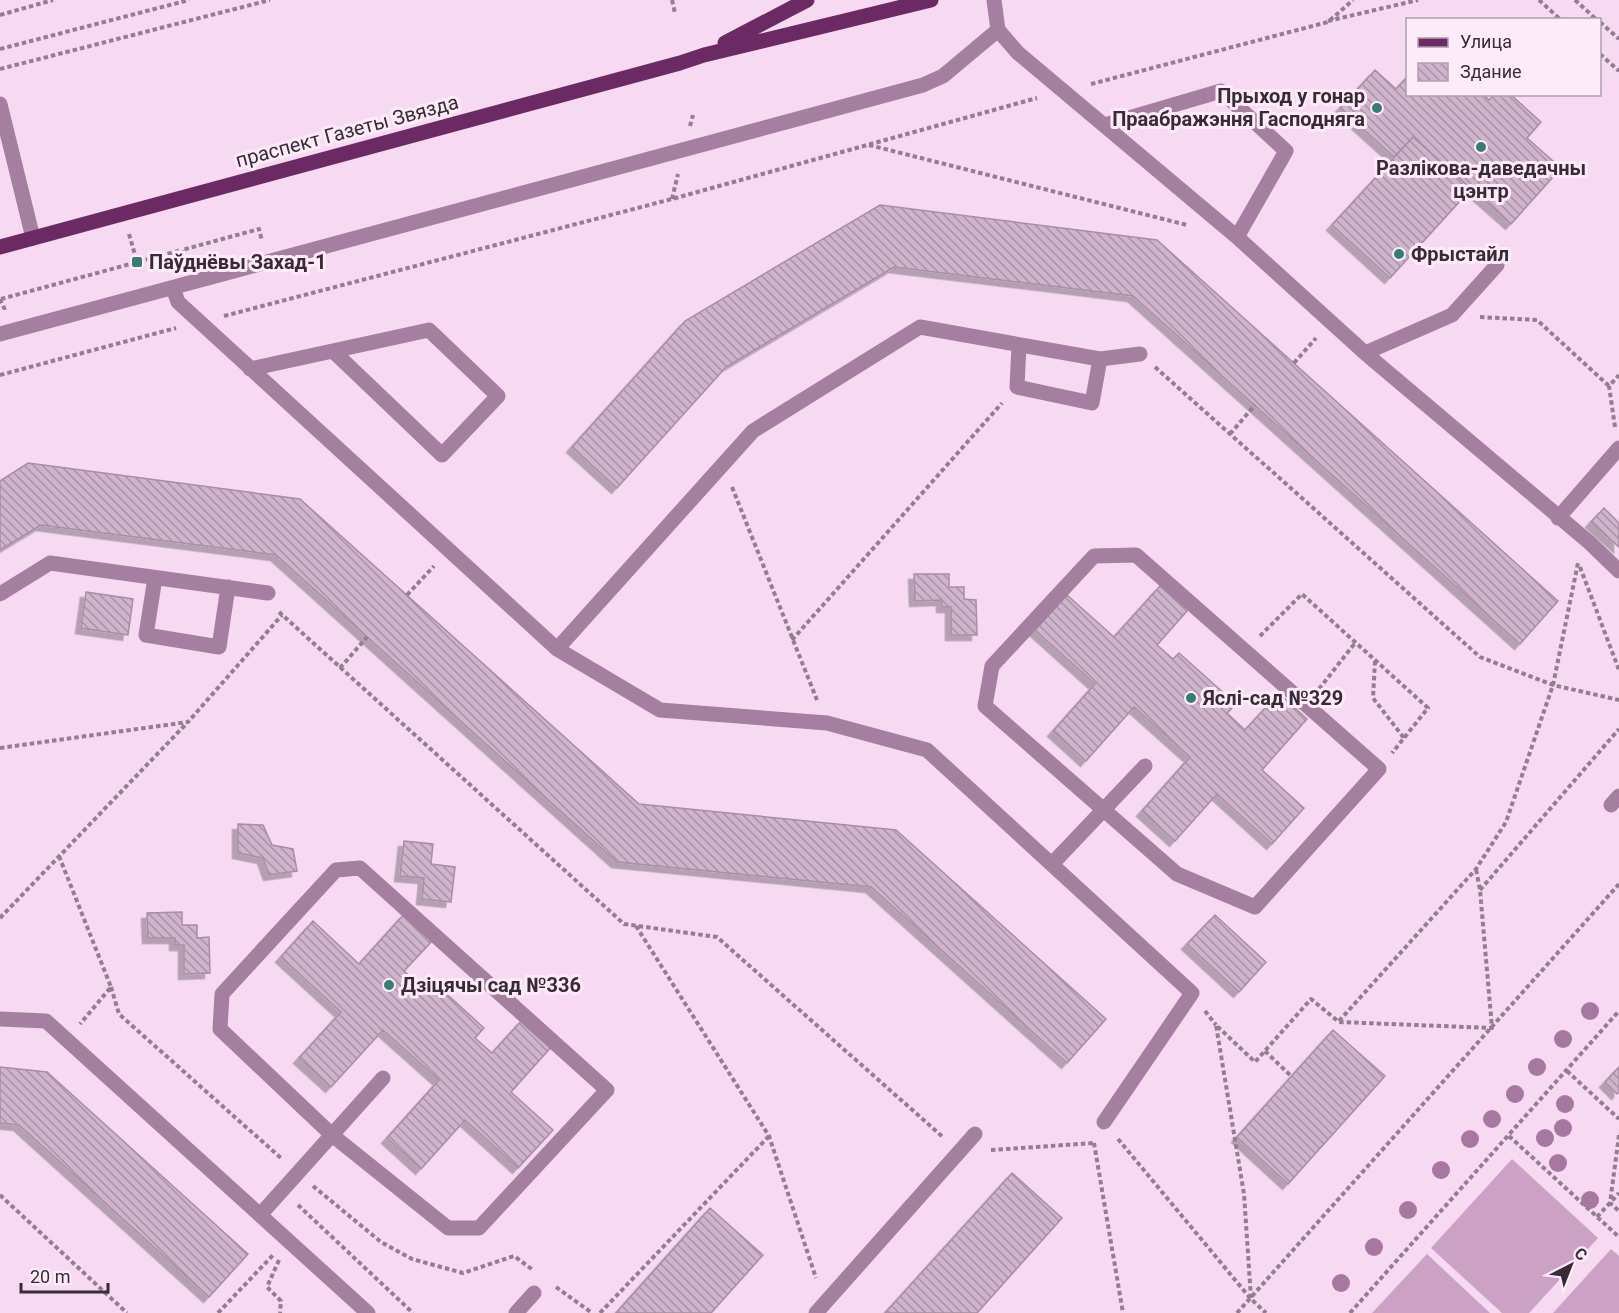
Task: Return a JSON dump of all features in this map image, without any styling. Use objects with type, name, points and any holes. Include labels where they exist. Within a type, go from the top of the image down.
[{"type":"main road","name":"праспект Газеты Звязда","points":[[704,55],[807,0]]},
{"type":"main road","name":"праспект Газеты Звязда","points":[[0,247],[704,55],[931,0]]},
{"type":"lane","points":[[994,0],[998,30],[1018,53],[1237,237],[1365,353],[1590,543],[1619,571]]},
{"type":"lane","points":[[0,334],[924,85],[943,76],[998,30]]},
{"type":"lane","points":[[1105,125],[1221,91],[1286,151],[1237,237]]},
{"type":"lane","points":[[0,104],[33,238]]},
{"type":"lane","points":[[1365,353],[1452,315],[1497,266]]},
{"type":"lane","points":[[173,288],[178,303],[557,649],[660,710],[827,723],[927,750],[1192,993],[1104,1122]]},
{"type":"lane","points":[[557,649],[753,431],[920,327],[1100,359],[1140,354]]},
{"type":"lane","points":[[250,369],[429,330],[498,396],[442,455],[333,351]]},
{"type":"lane","points":[[1019,345],[1017,387],[1092,403],[1100,359]]},
{"type":"lane","points":[[1558,518],[1619,448]]},
{"type":"lane","points":[[1136,555],[1306,706],[1379,770],[1255,908],[1177,874],[985,706],[992,666],[1094,556],[1136,555]]},
{"type":"lane","points":[[0,594],[50,563],[262,592]]},
{"type":"lane","points":[[155,578],[146,635],[219,647],[228,587]]},
{"type":"lane","points":[[1052,864],[1145,766]]},
{"type":"lane","points":[[360,868],[607,1090],[479,1228],[448,1228],[332,1135],[220,1029],[222,994],[336,870],[360,868]]},
{"type":"lane","points":[[0,1019],[46,1022],[368,1313]]},
{"type":"lane","points":[[260,1215],[384,1078]]},
{"type":"lane","points":[[820,1308],[975,1134]]},
{"type":"lane","points":[[516,1313],[534,1293]]},
{"type":"path","points":[[0,15],[53,0]]},
{"type":"path","points":[[0,49],[189,0]]},
{"type":"path","points":[[0,69],[270,0]]},
{"type":"path","points":[[672,0],[675,13]]},
{"type":"path","points":[[1328,22],[1353,0]]},
{"type":"path","points":[[0,375],[672,199],[1064,91],[1418,0]]},
{"type":"path","points":[[1539,0],[1559,18]]},
{"type":"path","points":[[1575,0],[1595,18]]},
{"type":"path","points":[[1601,24],[1619,39]]},
{"type":"path","points":[[1601,56],[1619,71]]},
{"type":"path","points":[[868,145],[1191,226]]},
{"type":"path","points":[[124,213],[137,262]]},
{"type":"path","points":[[15,305],[4,308],[1,299],[259,230],[268,262]]},
{"type":"path","points":[[173,263],[184,260],[182,250]]},
{"type":"path","points":[[1452,315],[1537,320],[1609,386],[1619,448]]},
{"type":"path","points":[[1294,363],[1331,322]]},
{"type":"path","points":[[1140,354],[1480,657],[1553,685],[1619,700]]},
{"type":"path","points":[[1609,386],[1619,375]]},
{"type":"path","points":[[792,640],[1017,387]]},
{"type":"path","points":[[1230,434],[1255,405]]},
{"type":"path","points":[[723,464],[827,723]]},
{"type":"path","points":[[407,595],[448,550]]},
{"type":"path","points":[[1339,1022],[1476,870],[1506,822],[1553,685],[1578,561],[1619,670]]},
{"type":"path","points":[[262,592],[283,615],[340,668],[624,924],[717,937],[959,1152],[1094,1143]]},
{"type":"path","points":[[1245,651],[1302,594],[1428,708],[1379,770]]},
{"type":"path","points":[[0,918],[188,722],[283,615]]},
{"type":"path","points":[[340,668],[368,637]]},
{"type":"path","points":[[1306,706],[1355,643]]},
{"type":"path","points":[[1375,660],[1373,698],[1404,738]]},
{"type":"path","points":[[0,748],[188,722]]},
{"type":"path","points":[[1480,890],[1619,729]]},
{"type":"path","points":[[59,856],[111,987],[119,1014],[298,1173]]},
{"type":"path","points":[[1476,870],[1480,890],[1492,1028]]},
{"type":"path","points":[[1237,1313],[1619,884]]},
{"type":"path","points":[[636,926],[769,1136],[820,1308]]},
{"type":"path","points":[[67,1040],[111,987]]},
{"type":"path","points":[[1251,1299],[1244,1194],[1216,1025],[1255,1062],[1311,999],[1339,1022],[1492,1028]]},
{"type":"path","points":[[1350,1313],[1619,1011]]},
{"type":"path","points":[[1265,1051],[1292,1076]]},
{"type":"path","points":[[1566,1071],[1619,1119]]},
{"type":"path","points":[[1123,1313],[1094,1143],[1104,1122],[1251,1299],[1266,1313]]},
{"type":"path","points":[[1610,1203],[1619,1135]]},
{"type":"path","points":[[600,1313],[769,1136]]},
{"type":"path","points":[[1509,1136],[1619,1237]]},
{"type":"path","points":[[1466,1185],[1472,1190]]},
{"type":"path","points":[[283,1190],[413,1313]]},
{"type":"path","points":[[1597,1217],[1619,1193]]},
{"type":"path","points":[[1,1197],[127,1313]]},
{"type":"path","points":[[1610,1203],[1619,1211]]},
{"type":"path","points":[[218,1313],[287,1240]]},
{"type":"path","points":[[280,1313],[281,1301],[267,1287],[287,1240]]},
{"type":"shaded area","points":[[1512,1159],[1598,1238],[1529,1313],[1502,1313],[1431,1248]]},
{"type":"shaded area","points":[[1611,1249],[1619,1256],[1619,1313],[1553,1313]]},
{"type":"shaded area","points":[[1427,1254],[1490,1313],[1372,1313]]},
{"type":"building","name":"Разлікова-даведачны цэнтр","points":[[1375,70],[1396,89],[1406,78],[1406,96],[1485,96],[1489,100],[1493,96],[1512,96],[1541,122],[1527,138],[1561,168],[1511,224],[1413,137],[1394,157],[1340,108]]},
{"type":"building","points":[[1413,137],[1471,189],[1390,278],[1332,225]]},
{"type":"building","points":[[880,205],[1157,240],[1558,601],[1520,644],[1133,296],[894,267],[726,367],[617,488],[572,447],[685,321]]},
{"type":"building","points":[[28,463],[300,499],[639,804],[896,830],[1106,1019],[1067,1063],[871,887],[617,862],[276,555],[41,525],[0,550],[0,481]]},
{"type":"building","points":[[1604,508],[1619,523],[1619,547],[1591,522]]},
{"type":"building","points":[[914,574],[949,574],[949,587],[964,587],[964,599],[976,600],[977,635],[951,635],[951,607],[942,607],[942,600],[915,601]]},
{"type":"building","points":[[1160,586],[1187,611],[1157,645],[1173,659],[1179,653],[1236,704],[1227,713],[1245,730],[1279,693],[1307,719],[1262,770],[1304,808],[1272,844],[1217,794],[1175,841],[1142,811],[1190,757],[1134,707],[1086,761],[1053,731],[1095,684],[1035,630],[1067,595],[1114,637]]},
{"type":"building","points":[[86,592],[133,599],[128,635],[81,628]]},
{"type":"building","points":[[238,824],[263,825],[272,845],[293,849],[297,871],[269,875],[263,858],[238,853]]},
{"type":"building","points":[[404,841],[433,844],[431,864],[455,867],[451,902],[422,899],[424,878],[400,876]]},
{"type":"building","points":[[182,912],[182,925],[197,925],[197,938],[209,937],[210,973],[184,974],[184,945],[175,945],[175,938],[148,938],[147,913]]},
{"type":"building","points":[[405,913],[434,939],[404,971],[420,986],[428,977],[484,1028],[475,1038],[492,1053],[523,1019],[553,1045],[511,1092],[553,1130],[518,1168],[465,1120],[421,1169],[387,1138],[439,1080],[383,1030],[331,1087],[299,1058],[341,1012],[281,957],[313,921],[359,964]]},
{"type":"building","points":[[1215,915],[1266,962],[1239,992],[1187,944]]},
{"type":"building","points":[[1333,1030],[1385,1076],[1288,1184],[1237,1137]]},
{"type":"building","points":[[0,1067],[47,1072],[248,1254],[209,1297],[19,1125],[0,1123]]},
{"type":"building","points":[[1619,1067],[1619,1092],[1617,1094],[1605,1082]]},
{"type":"building","points":[[1012,1173],[1062,1218],[977,1313],[885,1313]]},
{"type":"building","points":[[710,1208],[763,1255],[711,1313],[616,1313]]},
{"type":"place","name":"Прыход у гонар Праабражэння Гасподняга","points":[[1377,108]]},
{"type":"place","name":"Разлікова-даведачны цэнтр","points":[[1481,147]]},
{"type":"place","name":"Фрыстайл","points":[[1399,254]]},
{"type":"place","name":"Паўднёвы Захад-1","points":[[137,262]]},
{"type":"place","name":"Яслі-сад №329","points":[[1191,698]]},
{"type":"place","name":"Дзіцячы сад №336","points":[[389,985]]}]
